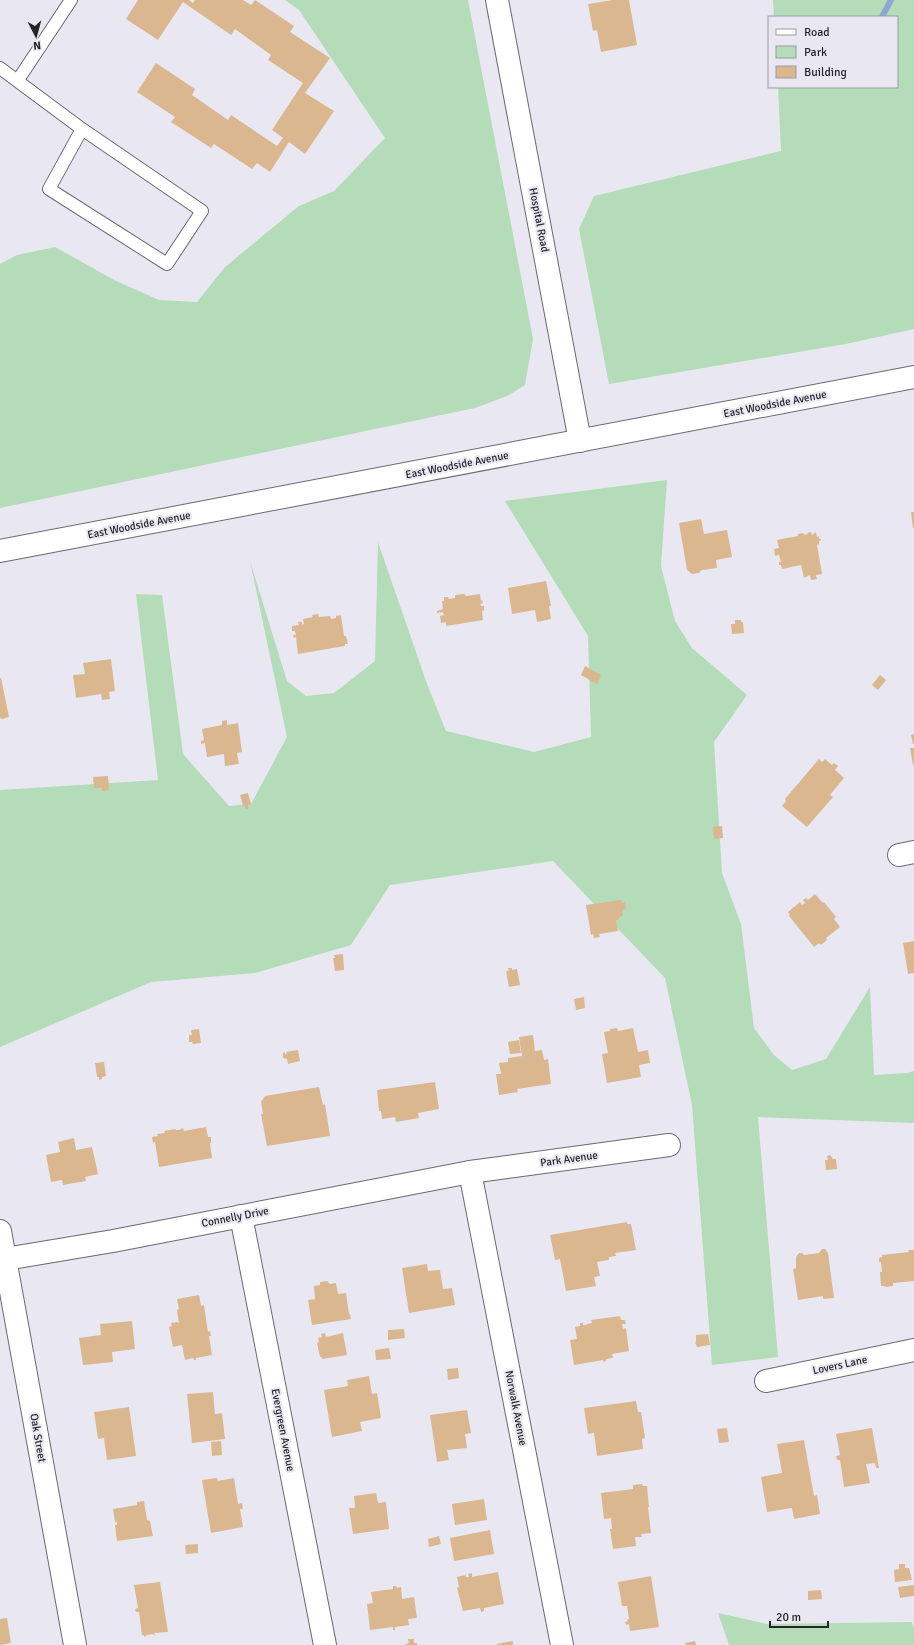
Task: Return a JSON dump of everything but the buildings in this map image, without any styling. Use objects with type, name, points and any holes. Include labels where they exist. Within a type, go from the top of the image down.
[{"type":"street","name":"Hospital Road","points":[[497,0],[580,441]]},
{"type":"street","name":"East Woodside Avenue","points":[[0,551],[914,377]]},
{"type":"street","name":"Park Avenue","points":[[470,1172],[669,1145]]},
{"type":"street","name":"Connelly Drive","points":[[3,1260],[113,1242],[470,1172]]},
{"type":"street","name":"Norwalk Avenue","points":[[470,1172],[562,1645]]},
{"type":"street","name":"Evergreen Avenue","points":[[241,1216],[325,1645]]},
{"type":"street","name":"Oak Street","points":[[0,1231],[3,1260],[75,1645]]},
{"type":"street","name":"Lovers Lane","points":[[766,1381],[914,1350]]},
{"type":"lane","points":[[18,80],[71,0]]},
{"type":"lane","points":[[0,68],[82,129],[202,211],[167,264],[49,189],[82,129]]},
{"type":"green space","points":[[285,0],[468,0],[533,339],[525,385],[507,396],[475,408],[0,508],[0,264],[17,255],[55,247],[114,280],[159,300],[197,302],[225,267],[299,206],[334,191],[385,138],[299,10]]},
{"type":"green space","points":[[773,0],[914,0],[914,329],[846,344],[609,384],[579,229],[594,196],[781,151],[778,88],[898,88],[898,16],[774,16]]},
{"type":"green space","points":[[667,480],[661,566],[675,621],[692,648],[747,695],[714,742],[722,873],[741,924],[754,1028],[774,1055],[792,1070],[826,1059],[870,987],[874,1075],[907,1073],[914,1071],[914,1123],[758,1117],[778,1357],[712,1365],[692,1105],[665,978],[553,861],[390,885],[351,945],[255,973],[151,982],[0,1047],[0,790],[158,780],[136,594],[162,595],[183,754],[229,806],[251,804],[287,737],[250,561],[287,681],[306,696],[334,693],[375,661],[378,542],[427,684],[446,731],[534,752],[591,737],[588,636],[505,501]]},
{"type":"green space","points":[[718,1613],[767,1624],[912,1622],[914,1629],[914,1645],[729,1645]]},
{"type":"waterway","points":[[883,16],[891,0]]}]
